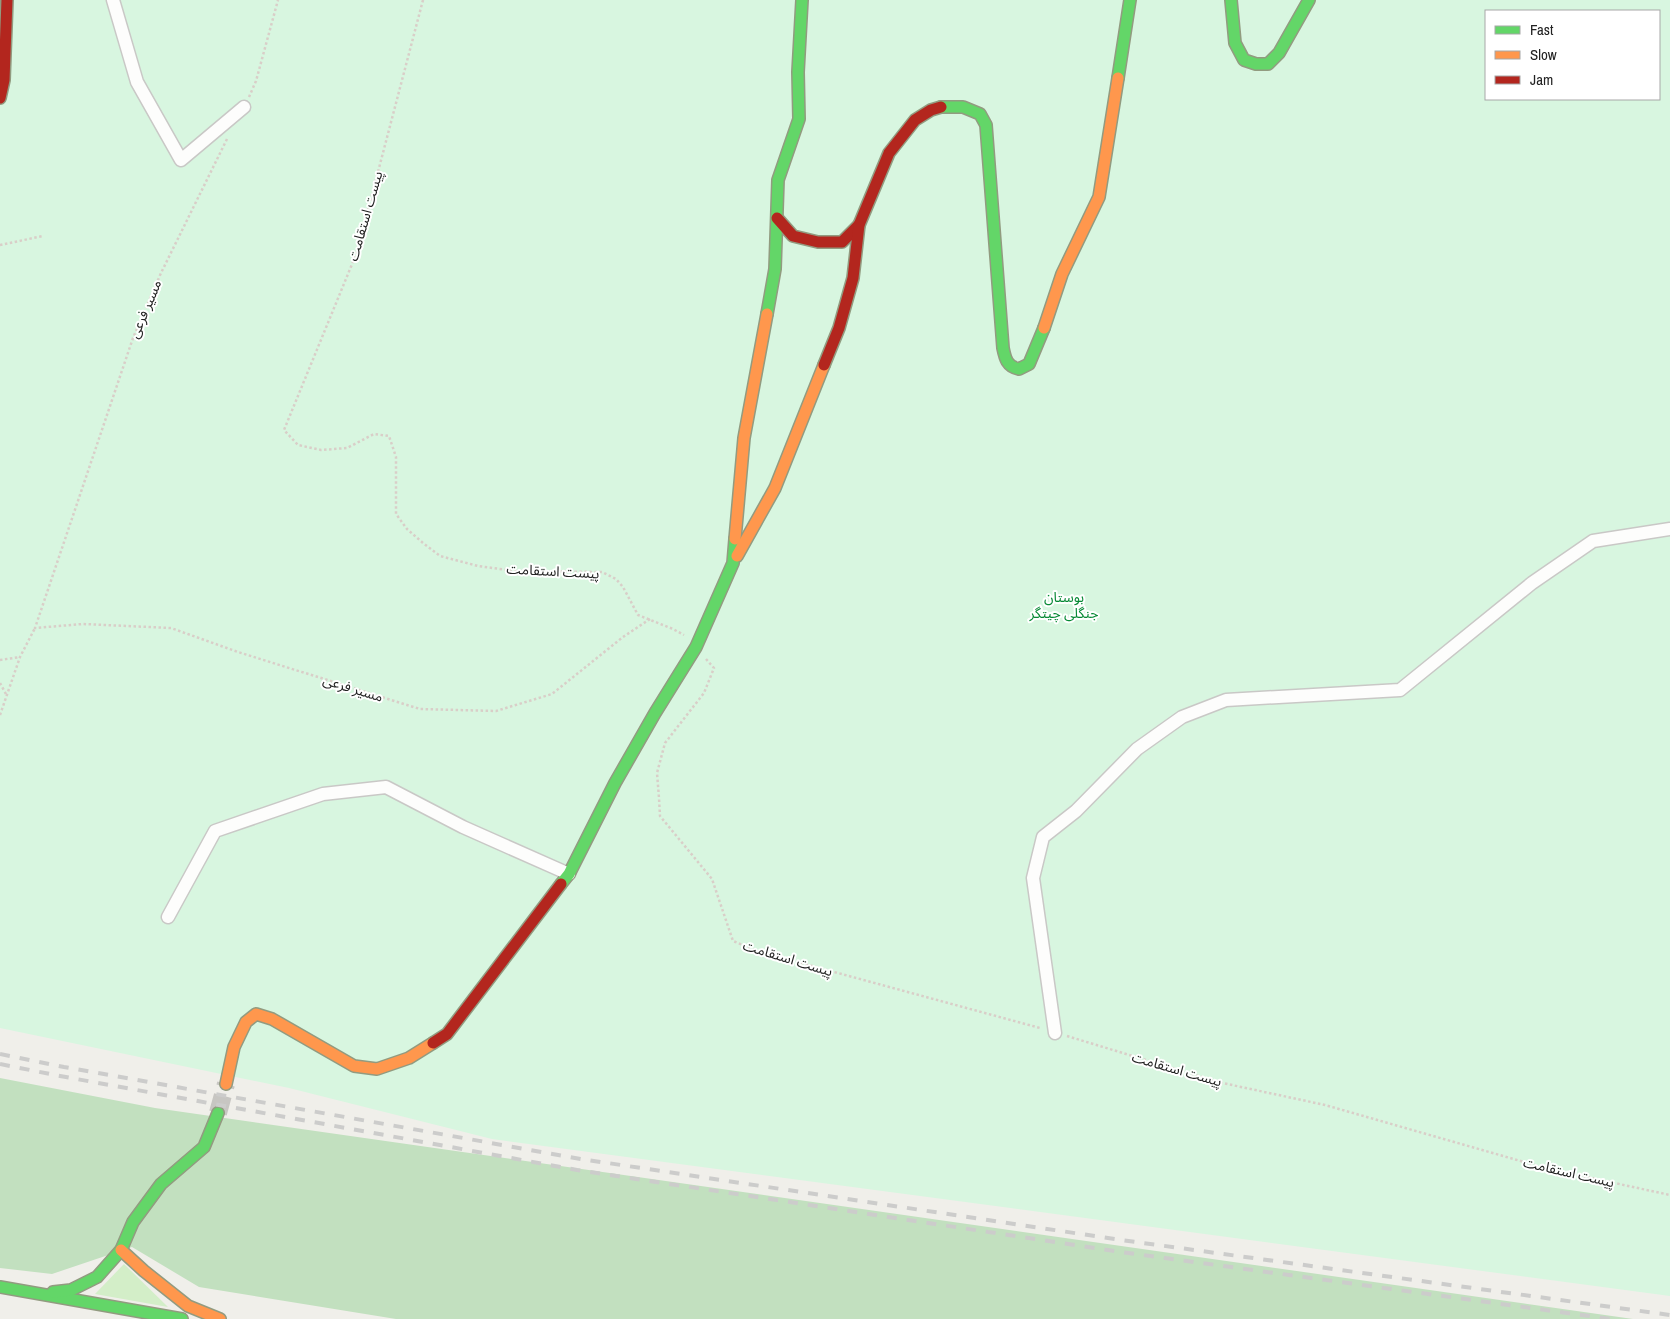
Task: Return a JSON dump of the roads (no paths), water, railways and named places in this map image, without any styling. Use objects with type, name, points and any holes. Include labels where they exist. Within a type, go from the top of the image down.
[{"type":"main road","points":[[0,98],[4,80],[7,0]]},
{"type":"main road","points":[[733,563],[744,438],[775,270],[778,180],[799,119],[798,72],[802,0]]},
{"type":"main road","points":[[226,1084],[234,1047],[246,1022],[256,1014],[272,1019],[354,1066],[377,1069],[409,1058],[447,1034],[569,874],[614,783],[696,647],[733,563],[775,488],[839,328],[853,278],[858,225],[890,154],[915,120],[931,110],[945,106],[963,107],[980,114],[986,125],[1003,348],[1006,361],[1013,368],[1020,370],[1028,367],[1032,361],[1062,274],[1099,197],[1130,0]]},
{"type":"main road","points":[[1231,0],[1235,42],[1244,60],[1256,64],[1268,64],[1279,53],[1309,0]]},
{"type":"main road","points":[[777,218],[794,236],[818,242],[842,242],[858,225]]},
{"type":"main road","points":[[41,1294],[71,1290],[98,1278],[122,1250],[133,1222],[161,1184],[204,1147],[218,1113]]},
{"type":"main road","points":[[122,1250],[144,1271],[188,1306],[220,1319]]},
{"type":"main road","points":[[0,1287],[182,1319]]},
{"type":"street","points":[[113,0],[137,82],[181,160],[244,107]]},
{"type":"street","points":[[1055,1033],[1033,878],[1042,837],[1076,811],[1137,749],[1182,717],[1226,700],[1400,690],[1532,583],[1593,541],[1670,529]]},
{"type":"street","points":[[168,917],[215,832],[323,794],[386,786],[464,827],[569,874]]},
{"type":"tunnel","points":[[218,1113],[226,1084]]},
{"type":"railway","points":[[0,1054],[581,1159],[1121,1240],[1670,1315]]},
{"type":"railway","points":[[0,1064],[577,1170],[1121,1252],[1611,1319]]},
{"type":"park label","name":"بوستان جنگلی چیتگر","points":[[1064,606]]}]
